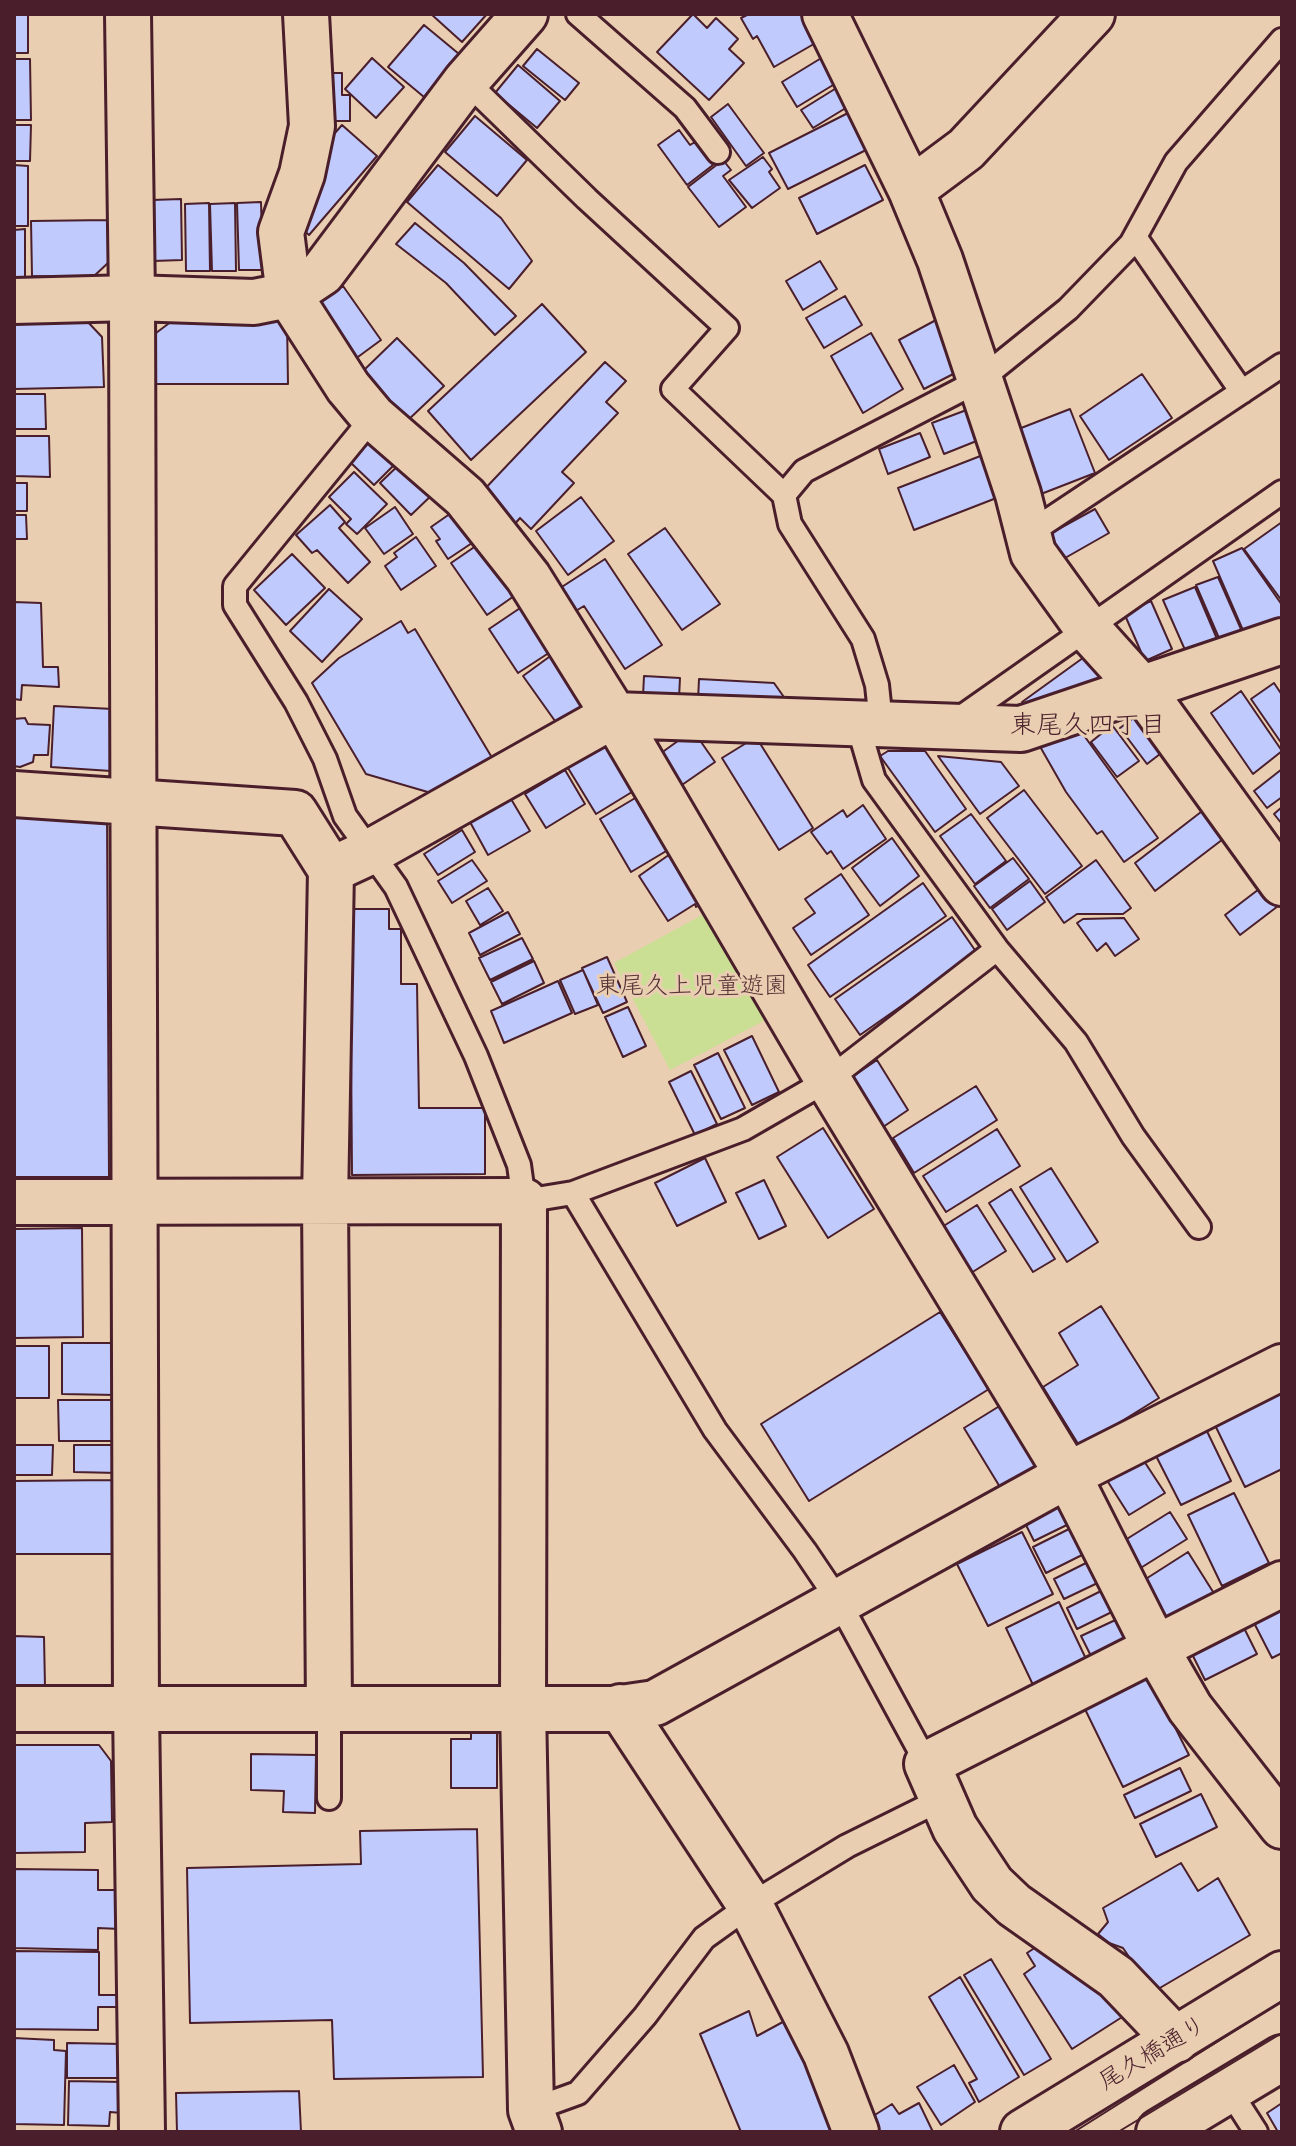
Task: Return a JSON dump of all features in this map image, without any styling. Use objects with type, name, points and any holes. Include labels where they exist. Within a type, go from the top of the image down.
[{"type":"street","points":[[128,14],[132,298],[136,1709],[142,2132]]},
{"type":"street","points":[[306,14],[312,126],[302,174],[281,232],[289,295],[348,387],[373,417],[465,497],[528,577],[614,715],[828,1080],[1068,1475],[1155,1647],[1190,1708],[1282,1826]]},
{"type":"street","points":[[14,301],[132,298],[254,302],[289,295],[322,273],[466,81],[525,14]]},
{"type":"street","points":[[825,14],[911,190],[940,260],[1033,553],[1087,628],[1142,689],[1278,867]]},
{"type":"street","points":[[911,190],[966,149],[1092,14]]},
{"type":"street","points":[[331,870],[372,851],[614,715],[1021,729],[1282,641]]},
{"type":"street","points":[[14,794],[295,813],[331,870],[325,1201],[329,1709]]},
{"type":"street","points":[[14,1202],[524,1201],[523,1708],[535,2121]]},
{"type":"street","points":[[14,1709],[523,1708],[620,1707],[655,1703],[1068,1475],[1282,1367]]},
{"type":"street","points":[[1176,2040],[1116,1977],[1014,1905],[992,1884],[955,1828],[935,1782],[1155,1647],[1282,1584]]},
{"type":"street","points":[[620,1707],[750,1905],[826,2054],[856,2132]]},
{"type":"street","name":"尾久橋通り","points":[[1023,2132],[1282,1974]]},
{"type":"street","points":[[1159,2132],[1282,2058]]},
{"type":"lane","points":[[578,14],[685,108],[718,152]]},
{"type":"lane","points":[[784,495],[804,471],[980,380],[1068,309],[1135,237],[1176,162],[1282,40]]},
{"type":"lane","points":[[466,81],[587,199],[727,328],[673,389],[784,495],[790,524],[863,639],[877,685],[869,722],[874,780],[997,949],[1076,1042],[1133,1136],[1199,1227]]},
{"type":"lane","points":[[1135,237],[1242,392]]},
{"type":"lane","points":[[1028,534],[1282,365]]},
{"type":"lane","points":[[373,417],[235,586],[235,605],[311,731],[325,759],[345,816],[396,887],[476,1056],[519,1165],[524,1201],[573,1193],[743,1129],[828,1080],[997,949]]},
{"type":"lane","points":[[948,726],[1282,492]]},
{"type":"lane","points":[[535,2121],[578,2093],[645,2016],[704,1938],[750,1905],[847,1846],[935,1782],[838,1600],[715,1430],[573,1193]]},
{"type":"lane","points":[[329,1709],[329,1798]]},
{"type":"lane","points":[[1229,2090],[1256,2132]]},
{"type":"green space","name":"東尾久上児童遊園","points":[[713,909],[775,1015],[670,1070],[614,963]]},
{"type":"building","points":[[14,14],[28,14],[28,53],[14,53]]},
{"type":"building","points":[[431,14],[487,14],[462,42]]},
{"type":"building","points":[[693,14],[707,28],[716,18],[738,39],[729,49],[744,63],[709,100],[657,52]]},
{"type":"building","points":[[749,14],[804,14],[819,41],[774,67],[757,36],[753,39],[741,18]]},
{"type":"building","points":[[424,25],[459,54],[424,97],[388,67]]},
{"type":"building","points":[[537,49],[579,83],[565,100],[523,66]]},
{"type":"building","points":[[823,57],[838,82],[797,107],[782,82]]},
{"type":"building","points":[[372,58],[404,87],[376,118],[345,89]]},
{"type":"building","points":[[14,59],[30,59],[31,120],[14,120]]},
{"type":"building","points":[[518,65],[560,101],[537,128],[495,93]]},
{"type":"building","points":[[326,73],[342,73],[342,95],[350,95],[350,121],[327,121]]},
{"type":"building","points":[[838,87],[849,106],[813,128],[801,110]]},
{"type":"building","points":[[728,104],[764,153],[746,166],[711,117]]},
{"type":"building","points":[[850,112],[868,149],[788,189],[769,153]]},
{"type":"building","points":[[475,116],[527,160],[497,196],[445,152]]},
{"type":"building","points":[[14,125],[31,125],[30,161],[14,161]]},
{"type":"building","points":[[342,125],[377,156],[309,235],[296,224],[320,150]]},
{"type":"building","points":[[679,130],[690,145],[695,142],[713,165],[687,185],[658,145]]},
{"type":"building","points":[[763,157],[780,188],[752,208],[729,180]]},
{"type":"building","points":[[723,160],[731,170],[723,176],[746,207],[719,227],[688,187]]},
{"type":"building","points":[[14,165],[28,166],[28,226],[14,226]]},
{"type":"building","points":[[438,165],[501,218],[532,261],[509,289],[407,202]]},
{"type":"building","points":[[865,165],[883,200],[817,234],[799,198]]},
{"type":"building","points":[[181,199],[182,260],[153,261],[152,200]]},
{"type":"building","points":[[261,202],[263,270],[239,270],[237,203]]},
{"type":"building","points":[[209,203],[210,271],[186,271],[185,204]]},
{"type":"building","points":[[235,203],[236,271],[212,271],[210,204]]},
{"type":"building","points":[[108,220],[109,262],[93,277],[32,276],[31,221]]},
{"type":"building","points":[[415,223],[464,263],[516,316],[495,335],[446,283],[396,244]]},
{"type":"building","points":[[25,229],[25,277],[14,278],[14,230]]},
{"type":"building","points":[[820,261],[837,289],[803,310],[786,281]]},
{"type":"building","points":[[343,286],[381,340],[347,365],[317,303]]},
{"type":"building","points":[[845,296],[862,325],[824,348],[806,318]]},
{"type":"building","points":[[542,304],[586,352],[471,460],[428,411]]},
{"type":"building","points":[[14,320],[86,320],[102,337],[104,387],[14,389]]},
{"type":"building","points":[[936,320],[961,370],[924,389],[899,340]]},
{"type":"building","points":[[172,321],[287,321],[288,384],[156,384],[156,333]]},
{"type":"building","points":[[871,333],[903,389],[863,413],[831,356]]},
{"type":"building","points":[[397,338],[444,386],[407,421],[362,372]]},
{"type":"building","points":[[605,362],[626,381],[606,402],[618,413],[562,472],[574,483],[531,529],[520,518],[513,526],[480,494]]},
{"type":"building","points":[[1142,374],[1172,418],[1109,460],[1080,416]]},
{"type":"building","points":[[14,394],[45,394],[46,429],[14,429]]},
{"type":"building","points":[[977,406],[989,436],[944,454],[932,423]]},
{"type":"building","points":[[1070,409],[1095,473],[1041,494],[1016,430]]},
{"type":"building","points":[[378,433],[402,457],[374,485],[350,462]]},
{"type":"building","points":[[920,433],[930,457],[888,474],[879,449]]},
{"type":"building","points":[[14,436],[49,436],[50,477],[14,476]]},
{"type":"building","points":[[983,455],[999,497],[914,530],[898,488]]},
{"type":"building","points":[[405,459],[436,491],[411,515],[380,483]]},
{"type":"building","points":[[354,472],[387,504],[357,534],[346,524],[351,519],[329,497]]},
{"type":"building","points":[[14,483],[27,483],[27,511],[14,511]]},
{"type":"building","points":[[581,497],[614,541],[568,575],[536,531]]},
{"type":"building","points":[[330,505],[345,522],[339,528],[370,562],[348,583],[317,550],[312,553],[296,535]]},
{"type":"building","points":[[395,507],[413,534],[384,554],[365,528]]},
{"type":"building","points":[[1095,509],[1109,533],[1058,562],[1044,537]]},
{"type":"building","points":[[454,511],[484,535],[448,559],[431,527]]},
{"type":"building","points":[[14,515],[26,515],[27,539],[14,539]]},
{"type":"building","points":[[1282,522],[1282,601],[1244,549]]},
{"type":"building","points":[[665,528],[720,604],[682,630],[628,554]]},
{"type":"building","points":[[416,537],[436,566],[401,590],[385,566],[397,557],[394,553]]},
{"type":"building","points":[[489,537],[524,589],[487,615],[451,563]]},
{"type":"building","points":[[1242,548],[1282,605],[1282,622],[1245,635],[1213,561]]},
{"type":"building","points":[[292,554],[325,588],[286,625],[254,590]]},
{"type":"building","points":[[605,559],[662,645],[625,669],[584,606],[569,615],[554,592]]},
{"type":"building","points":[[1218,577],[1244,636],[1222,645],[1196,585]]},
{"type":"building","points":[[1195,587],[1220,646],[1189,659],[1163,600]]},
{"type":"building","points":[[329,589],[362,619],[322,662],[290,631]]},
{"type":"building","points":[[532,600],[561,645],[518,673],[489,629]]},
{"type":"building","points":[[1151,601],[1172,649],[1145,661],[1124,613]]},
{"type":"building","points":[[14,602],[41,603],[43,667],[58,667],[59,687],[22,685],[21,700],[14,699]]},
{"type":"building","points":[[401,621],[408,633],[415,629],[494,761],[438,795],[366,774],[312,683],[339,658]]},
{"type":"building","points":[[560,649],[597,701],[560,728],[523,676]]},
{"type":"building","points":[[1087,655],[1105,679],[1030,713],[1022,702]]},
{"type":"building","points":[[644,676],[680,678],[679,698],[643,696]]},
{"type":"building","points":[[699,679],[774,683],[786,700],[698,701]]},
{"type":"building","points":[[1274,683],[1282,695],[1282,744],[1251,699]]},
{"type":"building","points":[[1241,691],[1282,751],[1253,774],[1211,713]]},
{"type":"building","points":[[54,706],[113,709],[111,771],[51,767]]},
{"type":"building","points":[[1147,708],[1173,744],[1147,764],[1120,728]]},
{"type":"building","points":[[25,718],[28,724],[50,725],[48,755],[34,755],[33,762],[20,767],[14,766],[14,719]]},
{"type":"building","points":[[1112,725],[1139,761],[1117,777],[1091,742]]},
{"type":"building","points":[[1080,730],[1158,838],[1124,862],[1102,831],[1097,834],[1066,792],[1038,743]]},
{"type":"building","points":[[756,737],[813,828],[779,850],[722,758]]},
{"type":"building","points":[[617,738],[645,784],[596,814],[568,768]]},
{"type":"building","points":[[682,738],[699,739],[715,762],[679,787],[657,756]]},
{"type":"building","points":[[888,751],[925,751],[966,809],[935,832],[880,756]]},
{"type":"building","points":[[938,756],[1001,762],[1019,786],[980,814]]},
{"type":"building","points":[[1282,769],[1282,797],[1267,808],[1254,791]]},
{"type":"building","points":[[565,770],[585,804],[546,828],[525,794]]},
{"type":"building","points":[[1024,790],[1082,866],[1045,894],[987,818]]},
{"type":"building","points":[[647,791],[678,844],[631,872],[600,819]]},
{"type":"building","points":[[511,799],[530,831],[488,855],[470,822]]},
{"type":"building","points":[[863,805],[886,839],[843,869],[831,851],[827,854],[811,832],[843,810],[847,817]]},
{"type":"building","points":[[1210,805],[1231,833],[1155,891],[1135,863]]},
{"type":"building","points":[[1282,807],[1282,824],[1274,814]]},
{"type":"building","points":[[971,814],[1006,861],[975,884],[940,836]]},
{"type":"building","points":[[14,815],[107,815],[109,1177],[14,1177]]},
{"type":"building","points":[[462,830],[475,852],[438,875],[424,854]]},
{"type":"building","points":[[892,838],[919,876],[880,906],[852,868]]},
{"type":"building","points":[[680,847],[712,898],[696,907],[695,904],[668,921],[639,876]]},
{"type":"building","points":[[1013,858],[1029,879],[990,908],[974,886]]},
{"type":"building","points":[[472,860],[487,881],[452,903],[438,881]]},
{"type":"building","points":[[1096,860],[1131,908],[1123,914],[1077,914],[1064,923],[1046,897]]},
{"type":"building","points":[[841,874],[869,915],[811,955],[793,928],[815,913],[805,899]]},
{"type":"building","points":[[1030,881],[1045,902],[1007,930],[992,909]]},
{"type":"building","points":[[923,883],[946,916],[830,997],[808,965]]},
{"type":"building","points":[[1267,883],[1282,903],[1240,935],[1225,915]]},
{"type":"building","points":[[488,888],[503,911],[480,925],[466,901]]},
{"type":"building","points":[[350,909],[389,909],[389,929],[401,929],[401,984],[417,984],[419,1108],[485,1108],[485,1174],[352,1175]]},
{"type":"building","points":[[508,912],[520,934],[480,955],[469,933]]},
{"type":"building","points":[[952,917],[977,953],[860,1035],[835,999]]},
{"type":"building","points":[[1124,918],[1139,939],[1115,956],[1106,943],[1097,951],[1077,923],[1083,919]]},
{"type":"building","points":[[522,938],[533,959],[490,980],[479,958]]},
{"type":"building","points":[[607,957],[627,1002],[603,1013],[582,968]]},
{"type":"building","points":[[534,961],[544,983],[502,1004],[491,982]]},
{"type":"building","points":[[583,970],[598,1005],[575,1014],[560,980]]},
{"type":"building","points":[[558,981],[572,1013],[504,1043],[491,1011]]},
{"type":"building","points":[[628,1007],[646,1046],[623,1057],[605,1017]]},
{"type":"building","points":[[752,1036],[779,1092],[752,1105],[724,1050]]},
{"type":"building","points":[[718,1053],[745,1108],[721,1119],[694,1065]]},
{"type":"building","points":[[877,1060],[908,1110],[883,1127],[852,1077]]},
{"type":"building","points":[[691,1071],[717,1124],[695,1135],[669,1082]]},
{"type":"building","points":[[976,1086],[997,1120],[914,1173],[893,1138]]},
{"type":"building","points":[[823,1128],[874,1209],[828,1238],[777,1157]]},
{"type":"building","points":[[997,1129],[1020,1166],[946,1212],[923,1176]]},
{"type":"building","points":[[705,1158],[726,1202],[677,1226],[655,1183]]},
{"type":"building","points":[[1051,1168],[1098,1242],[1067,1262],[1020,1187]]},
{"type":"building","points":[[764,1180],[786,1226],[759,1239],[736,1193]]},
{"type":"building","points":[[1011,1189],[1055,1259],[1033,1272],[989,1203]]},
{"type":"building","points":[[977,1205],[1006,1251],[971,1273],[942,1227]]},
{"type":"building","points":[[82,1228],[83,1337],[14,1338],[14,1229]]},
{"type":"building","points":[[1101,1306],[1159,1398],[1080,1447],[1043,1387],[1078,1365],[1059,1333]]},
{"type":"building","points":[[940,1312],[989,1389],[809,1501],[761,1424]]},
{"type":"building","points":[[62,1343],[116,1343],[116,1395],[62,1394]]},
{"type":"building","points":[[14,1346],[49,1346],[49,1398],[14,1398]]},
{"type":"building","points":[[1282,1390],[1282,1469],[1245,1487],[1214,1423]]},
{"type":"building","points":[[58,1400],[119,1400],[119,1441],[59,1441]]},
{"type":"building","points":[[1006,1402],[1047,1465],[1003,1492],[964,1428]]},
{"type":"building","points":[[1203,1423],[1231,1481],[1181,1505],[1152,1448]]},
{"type":"building","points":[[14,1445],[53,1445],[52,1475],[14,1475]]},
{"type":"building","points":[[74,1445],[118,1445],[118,1473],[74,1472]]},
{"type":"building","points":[[1138,1452],[1165,1493],[1129,1515],[1103,1474]]},
{"type":"building","points":[[113,1480],[114,1554],[14,1554],[14,1481]]},
{"type":"building","points":[[1234,1493],[1269,1563],[1222,1586],[1188,1515]]},
{"type":"building","points":[[1065,1495],[1077,1520],[1034,1541],[1022,1517]]},
{"type":"building","points":[[1170,1512],[1187,1539],[1139,1569],[1122,1542]]},
{"type":"building","points":[[1077,1525],[1090,1551],[1046,1573],[1033,1547]]},
{"type":"building","points":[[1022,1532],[1053,1594],[988,1626],[957,1564]]},
{"type":"building","points":[[1188,1552],[1215,1595],[1168,1624],[1141,1582]]},
{"type":"building","points":[[1098,1557],[1108,1578],[1064,1599],[1054,1579]]},
{"type":"building","points":[[1111,1586],[1122,1607],[1077,1629],[1067,1608]]},
{"type":"building","points":[[1282,1601],[1282,1653],[1272,1658],[1251,1617]]},
{"type":"building","points":[[1059,1602],[1087,1661],[1034,1687],[1006,1628]]},
{"type":"building","points":[[1124,1616],[1135,1637],[1092,1658],[1081,1636]]},
{"type":"building","points":[[1241,1622],[1257,1654],[1205,1680],[1189,1648]]},
{"type":"building","points":[[14,1636],[44,1637],[45,1687],[14,1687]]},
{"type":"building","points":[[1146,1670],[1189,1755],[1123,1787],[1081,1701]]},
{"type":"building","points":[[471,1723],[497,1723],[497,1788],[451,1788],[451,1739],[471,1739]]},
{"type":"building","points":[[14,1745],[99,1745],[111,1761],[112,1822],[85,1823],[85,1852],[14,1853]]},
{"type":"building","points":[[251,1754],[316,1755],[315,1813],[283,1812],[284,1791],[251,1790]]},
{"type":"building","points":[[1180,1768],[1191,1791],[1135,1818],[1124,1795]]},
{"type":"building","points":[[1201,1794],[1217,1827],[1156,1857],[1140,1824]]},
{"type":"building","points":[[477,1829],[483,2077],[334,2079],[332,2020],[190,2023],[187,1868],[361,1864],[360,1831]]},
{"type":"building","points":[[1181,1863],[1198,1891],[1218,1878],[1250,1935],[1153,1992],[1123,1948],[1109,1943],[1098,1934],[1108,1922],[1103,1908]]},
{"type":"building","points":[[14,1869],[98,1870],[98,1890],[119,1890],[120,1929],[98,1928],[98,1950],[14,1948]]},
{"type":"building","points":[[1036,1947],[1130,2012],[1072,2049],[1024,1974],[1035,1966],[1027,1953]]},
{"type":"building","points":[[14,1951],[99,1952],[99,1995],[119,1995],[119,2007],[98,2007],[98,2030],[14,2029]]},
{"type":"building","points":[[991,1959],[1051,2059],[1024,2075],[964,1975]]},
{"type":"building","points":[[960,1977],[1019,2077],[979,2102],[969,2083],[977,2079],[929,1997]]},
{"type":"building","points":[[749,2011],[757,2036],[792,2017],[839,2132],[741,2132],[700,2034]]},
{"type":"building","points":[[14,2038],[54,2040],[54,2050],[66,2051],[64,2125],[14,2124]]},
{"type":"building","points":[[67,2043],[123,2044],[123,2078],[67,2078]]},
{"type":"building","points":[[954,2065],[975,2102],[941,2125],[917,2087]]},
{"type":"building","points":[[69,2081],[123,2082],[122,2113],[110,2112],[109,2126],[68,2125]]},
{"type":"building","points":[[299,2091],[301,2132],[177,2132],[176,2093]]},
{"type":"building","points":[[919,2103],[933,2132],[873,2132],[867,2120],[892,2104],[899,2114]]},
{"type":"building","points":[[1282,2103],[1282,2132],[1278,2132],[1267,2113]]},
{"type":"tram line","points":[[1074,2132],[1282,2001]]},
{"type":"tram line","points":[[1118,2132],[1282,2033]]},
{"type":"district","name":"東尾久四丁目","points":[[1088,726]]}]
